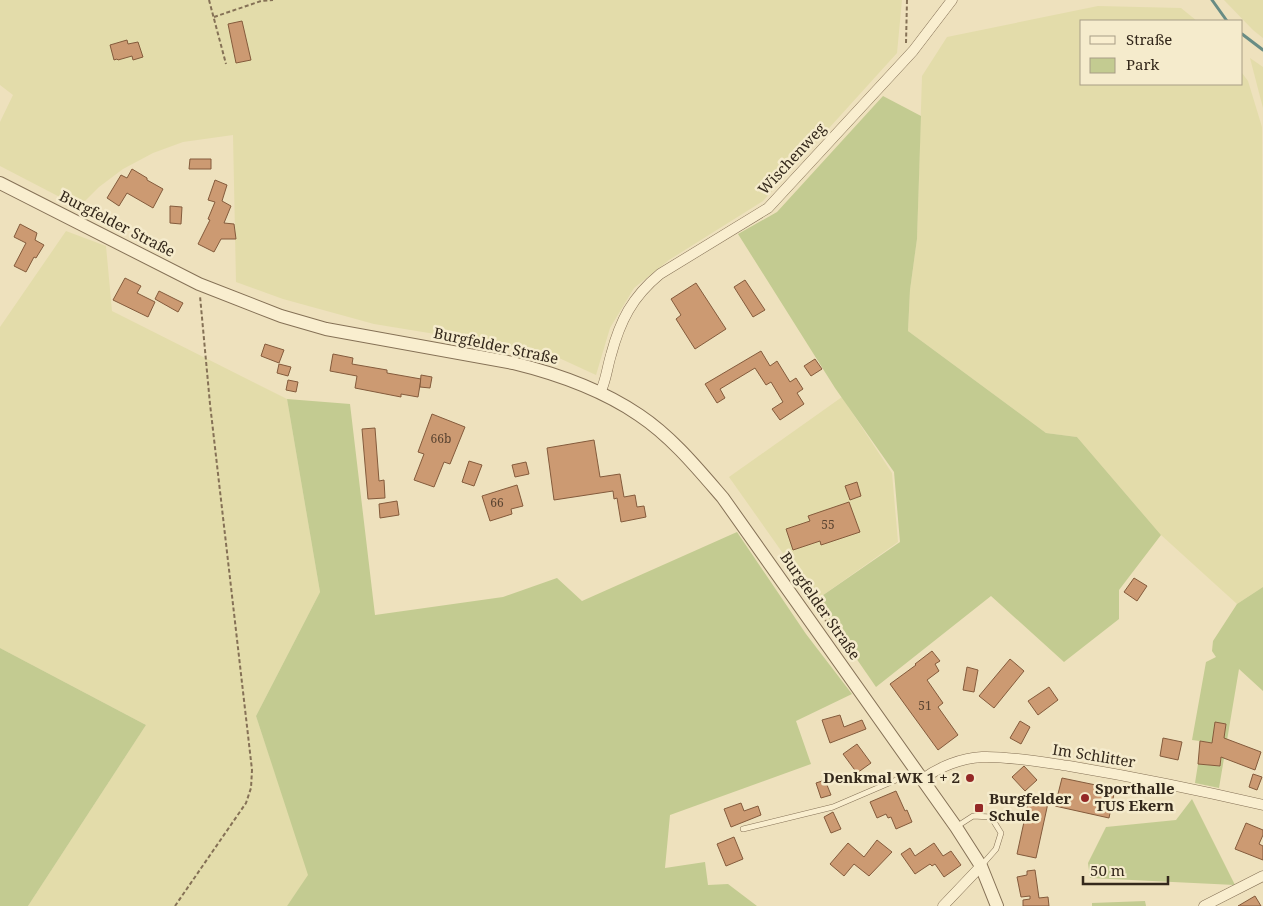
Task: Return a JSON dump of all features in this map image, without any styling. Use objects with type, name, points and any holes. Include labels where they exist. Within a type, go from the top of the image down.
[{"type":"street","name":"Wischenweg","points":[[600,393],[616,334],[625,313],[648,284],[660,274],[768,208],[912,50],[952,0]]},
{"type":"street","name":"Burgfelder Straße","points":[[0,183],[199,284],[281,316],[326,329],[513,363],[566,378],[600,393],[640,416],[696,467],[723,498],[956,827],[981,866],[997,906]]},
{"type":"street","name":"Im Schlitter","points":[[920,775],[934,772],[950,764],[982,757],[1030,760],[1121,774],[1263,805]]},
{"type":"street","points":[[943,906],[981,866]]},
{"type":"street","points":[[1204,906],[1263,876]]},
{"type":"lane","points":[[743,828],[833,807],[920,775]]},
{"type":"lane","points":[[956,827],[973,816],[991,817],[1001,833],[996,849],[981,866]]},
{"type":"path","points":[[209,0],[226,64]]},
{"type":"path","points":[[214,16],[261,1],[273,0]]},
{"type":"path","points":[[907,0],[906,42],[912,50]]},
{"type":"path","points":[[175,906],[246,803],[252,788],[252,770],[210,404],[199,284]]},
{"type":"shaded area","points":[[0,0],[902,0],[897,53],[763,201],[669,260],[634,288],[610,328],[596,375],[546,352],[374,324],[283,299],[236,282],[233,135],[183,142],[153,153],[123,169],[99,187],[79,207],[0,166],[0,122],[13,95],[0,85]]},
{"type":"shaded area","points":[[1224,0],[1263,0],[1263,38],[1253,30]]},
{"type":"shaded area","points":[[1098,6],[1181,8],[1196,20],[1080,20],[1080,85],[1243,85],[1243,74],[1248,81],[1262,127],[1263,587],[1237,604],[1161,535],[1077,437],[1046,433],[908,331],[910,290],[917,239],[922,76],[947,37]]},
{"type":"shaded area","points":[[1250,58],[1263,67],[1263,108]]},
{"type":"shaded area","points":[[66,231],[106,246],[112,311],[287,399],[320,592],[256,716],[309,875],[287,906],[28,906],[146,725],[0,648],[0,327]]},
{"type":"shaded area","points":[[842,397],[892,473],[898,542],[816,600],[729,477]]},
{"type":"green space","points":[[883,96],[921,116],[917,239],[910,290],[908,331],[1046,433],[1077,437],[1161,535],[1119,590],[1119,619],[1064,662],[991,596],[876,687],[816,600],[900,542],[894,472],[835,388],[738,234],[777,212]]},
{"type":"green space","points":[[287,399],[350,404],[375,615],[503,597],[557,578],[582,601],[737,532],[806,634],[852,694],[796,721],[811,764],[670,815],[665,868],[705,862],[708,885],[728,884],[757,906],[287,906],[308,875],[256,716],[320,592]]},
{"type":"green space","points":[[1263,587],[1263,691],[1239,669],[1219,788],[1195,783],[1198,764],[1220,766],[1222,744],[1192,740],[1206,662],[1216,657],[1212,651],[1213,641],[1237,604]]},
{"type":"green space","points":[[0,648],[146,725],[28,906],[0,906]]},
{"type":"green space","points":[[1192,799],[1235,885],[1090,878],[1088,863],[1106,827],[1176,820]]},
{"type":"green space","points":[[1145,901],[1146,906],[1092,906],[1092,903]]},
{"type":"building","points":[[242,21],[251,60],[236,63],[228,24]]},
{"type":"building","points":[[127,40],[128,44],[138,42],[143,57],[133,60],[132,56],[114,60],[110,45]]},
{"type":"building","points":[[190,159],[211,159],[211,169],[189,169]]},
{"type":"building","points":[[132,169],[163,189],[153,208],[127,193],[119,206],[107,198],[121,175],[127,178]]},
{"type":"building","points":[[215,180],[227,185],[222,201],[231,206],[224,223],[234,224],[236,239],[221,239],[214,252],[198,244],[210,220],[208,219],[215,202],[208,200]]},
{"type":"building","points":[[170,206],[182,207],[181,224],[170,223]]},
{"type":"building","points":[[20,224],[37,233],[35,240],[44,245],[36,258],[34,257],[26,272],[14,266],[26,243],[14,237]]},
{"type":"building","points":[[125,278],[141,286],[137,293],[155,302],[148,317],[113,300]]},
{"type":"building","points":[[745,280],[765,310],[753,317],[734,287]]},
{"type":"building","points":[[696,283],[726,329],[695,349],[676,319],[681,315],[671,299]]},
{"type":"building","points":[[159,291],[183,303],[178,312],[155,299]]},
{"type":"building","points":[[265,344],[284,350],[279,363],[261,356]]},
{"type":"building","points":[[761,351],[770,366],[777,361],[790,382],[796,378],[803,389],[797,393],[804,404],[780,420],[772,409],[783,402],[771,382],[766,385],[755,368],[720,389],[725,398],[717,403],[705,384]]},
{"type":"building","points":[[333,354],[353,358],[352,364],[387,370],[387,373],[421,379],[418,397],[401,394],[401,397],[355,388],[357,376],[330,371]]},
{"type":"building","points":[[815,359],[822,369],[811,376],[804,366]]},
{"type":"building","points":[[279,364],[291,367],[288,376],[277,373]]},
{"type":"building","points":[[421,375],[432,377],[430,388],[420,387]]},
{"type":"building","points":[[288,380],[298,382],[296,392],[286,390]]},
{"type":"building","points":[[432,414],[465,427],[450,464],[444,462],[434,487],[414,480],[424,454],[418,452]]},
{"type":"building","points":[[375,428],[379,481],[384,480],[385,498],[368,499],[362,429]]},
{"type":"building","points":[[594,440],[600,477],[620,474],[624,497],[635,495],[637,507],[644,506],[646,517],[621,522],[617,498],[614,499],[613,491],[554,500],[547,448]]},
{"type":"building","points":[[469,461],[482,465],[474,486],[462,482]]},
{"type":"building","points":[[526,462],[529,474],[515,477],[512,465]]},
{"type":"building","points":[[857,482],[861,496],[850,500],[845,486]]},
{"type":"building","points":[[517,485],[523,506],[511,509],[512,514],[490,521],[482,496]]},
{"type":"building","points":[[397,501],[399,515],[380,518],[379,504]]},
{"type":"building","points":[[849,502],[860,532],[821,545],[820,541],[793,550],[786,529],[810,521],[808,516]]},
{"type":"building","points":[[1134,578],[1147,586],[1137,601],[1124,592]]},
{"type":"building","points":[[932,651],[940,661],[935,664],[939,671],[927,680],[943,703],[938,707],[958,735],[938,750],[890,684]]},
{"type":"building","points":[[1010,659],[1024,671],[994,708],[979,696]]},
{"type":"building","points":[[967,667],[978,670],[974,692],[963,690]]},
{"type":"building","points":[[1049,687],[1058,700],[1038,715],[1028,701]]},
{"type":"building","points":[[840,715],[844,727],[862,720],[866,729],[830,743],[822,720]]},
{"type":"building","points":[[1020,721],[1030,727],[1021,744],[1010,738]]},
{"type":"building","points":[[1215,722],[1226,724],[1224,738],[1261,752],[1255,770],[1221,757],[1220,766],[1198,764],[1200,741],[1212,743]]},
{"type":"building","points":[[1163,738],[1182,742],[1178,760],[1160,756]]},
{"type":"building","points":[[857,744],[871,763],[857,773],[843,754]]},
{"type":"building","points":[[1024,766],[1037,780],[1025,791],[1012,777]]},
{"type":"building","points":[[1253,774],[1262,777],[1257,790],[1249,787]]},
{"type":"building","name":"Sporthalle TUS Ekern","points":[[1062,778],[1115,789],[1109,818],[1055,806]]},
{"type":"building","points":[[825,780],[831,795],[821,798],[816,783]]},
{"type":"building","points":[[896,791],[912,822],[896,829],[891,817],[888,818],[886,814],[877,818],[870,802]]},
{"type":"building","points":[[1029,799],[1048,803],[1036,858],[1017,854]]},
{"type":"building","points":[[741,803],[744,811],[758,806],[761,815],[731,827],[724,809]]},
{"type":"building","points":[[833,812],[841,829],[831,833],[824,817]]},
{"type":"building","points":[[1246,823],[1263,830],[1259,844],[1263,846],[1263,860],[1235,849]]},
{"type":"building","points":[[734,837],[743,859],[726,866],[717,844]]},
{"type":"building","points":[[877,840],[892,852],[869,876],[854,864],[844,876],[830,864],[848,843],[864,857]]},
{"type":"building","points":[[934,843],[943,856],[951,851],[961,865],[944,877],[935,864],[932,866],[930,864],[915,874],[901,854],[910,848],[915,856]]},
{"type":"building","points":[[1035,870],[1039,898],[1048,897],[1049,906],[1023,906],[1023,900],[1030,899],[1030,896],[1021,897],[1017,877],[1027,875],[1027,871]]},
{"type":"building","points":[[1255,896],[1261,906],[1238,906]]},
{"type":"waterway","points":[[1212,0],[1226,20]]},
{"type":"waterway","points":[[1243,35],[1263,50]]},
{"type":"place","name":"Denkmal WK 1 + 2","points":[[970,778]]},
{"type":"place","name":"Sporthalle TUS Ekern","points":[[1085,798]]},
{"type":"place","name":"Burgfelder Schule","points":[[979,808]]}]
